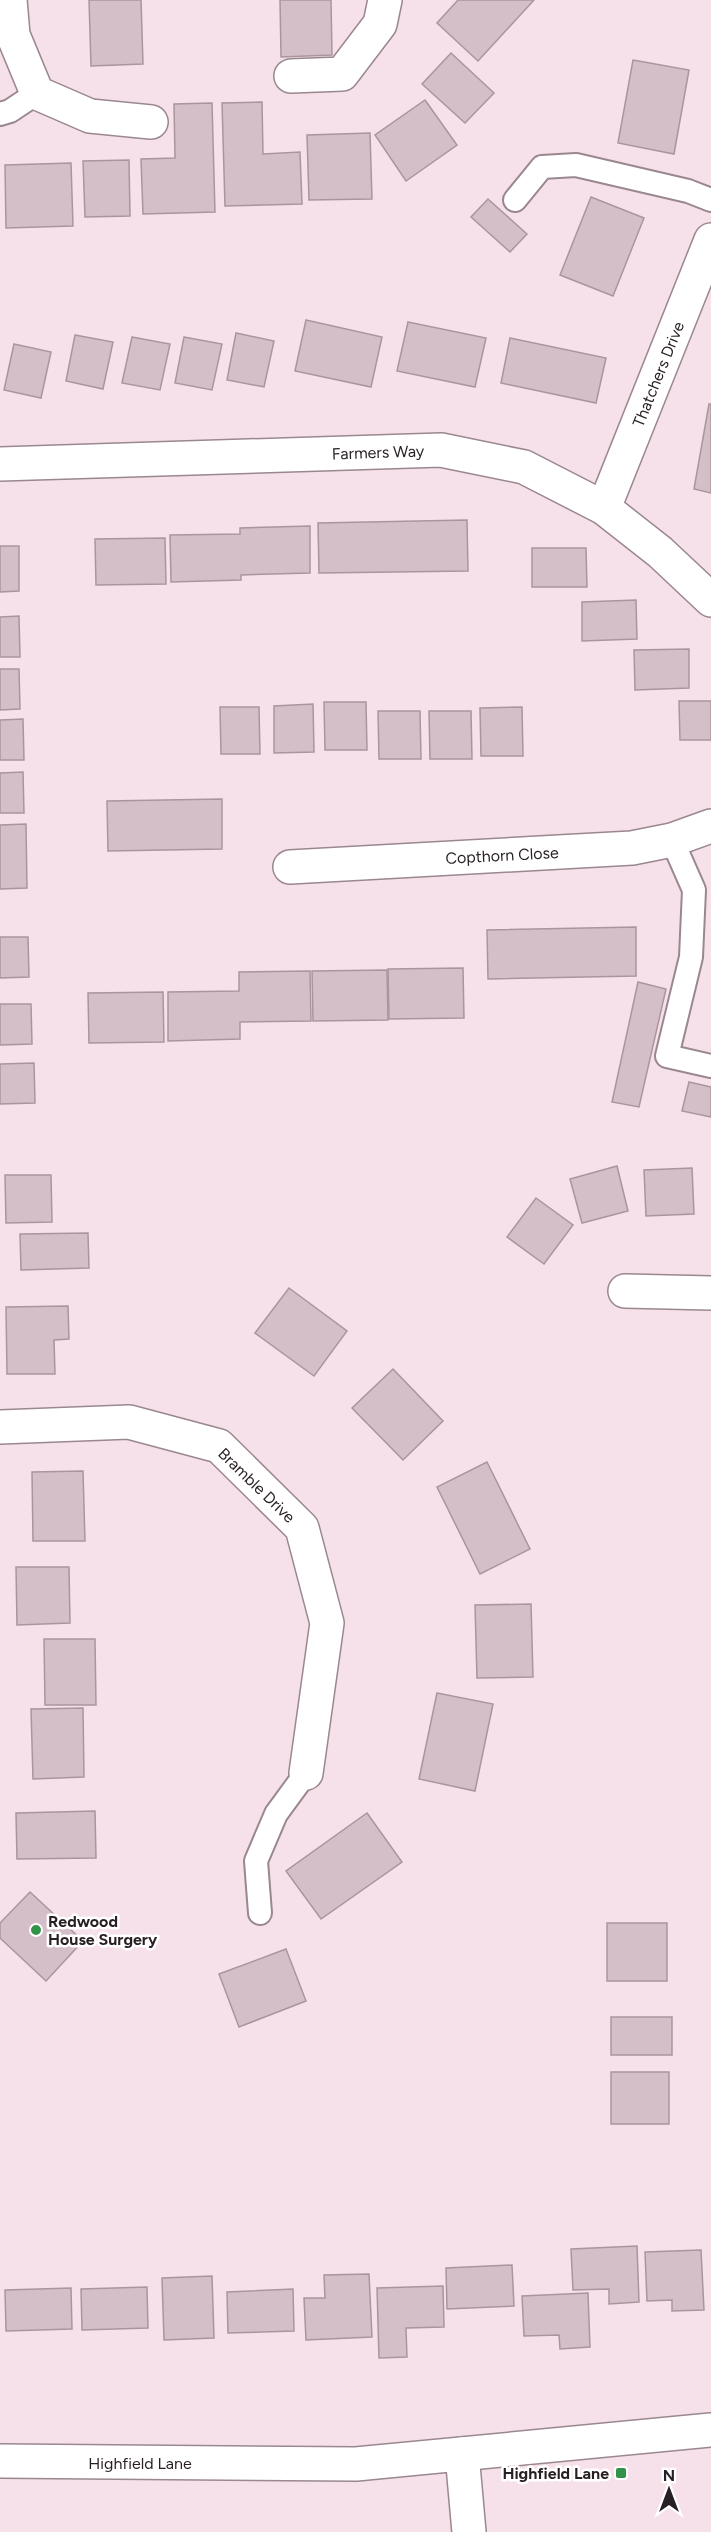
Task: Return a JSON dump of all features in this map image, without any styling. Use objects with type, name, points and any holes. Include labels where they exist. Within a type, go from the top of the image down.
[{"type":"street","points":[[10,0],[13,35],[37,93],[90,116],[152,122]]},
{"type":"street","points":[[291,76],[342,74],[380,24],[385,0]]},
{"type":"street","name":"Thatchers Drive","points":[[604,508],[711,240]]},
{"type":"street","name":"Farmers Way","points":[[0,464],[441,450],[524,467],[604,508],[660,552],[711,600]]},
{"type":"street","name":"Copthorn Close","points":[[290,867],[632,848],[672,840],[711,826]]},
{"type":"street","points":[[625,1291],[711,1293]]},
{"type":"street","name":"Bramble Drive","points":[[0,1427],[129,1422],[219,1446],[302,1528],[327,1623],[306,1773]]},
{"type":"street","name":"Highfield Lane","points":[[0,2461],[356,2464],[711,2430]]},
{"type":"street","points":[[462,2454],[469,2532]]},
{"type":"lane","points":[[0,114],[10,111],[37,93]]},
{"type":"lane","points":[[515,200],[542,167],[576,165],[688,191],[711,200]]},
{"type":"lane","points":[[672,840],[694,890],[691,957],[667,1056],[711,1066]]},
{"type":"lane","points":[[260,1913],[256,1861],[276,1814],[306,1773]]},
{"type":"building","points":[[89,0],[141,0],[143,64],[91,66]]},
{"type":"building","points":[[280,0],[331,0],[332,55],[281,57]]},
{"type":"building","points":[[458,0],[534,0],[478,61],[437,23]]},
{"type":"building","points":[[451,53],[494,93],[465,123],[422,84]]},
{"type":"building","points":[[633,60],[689,70],[674,154],[618,143]]},
{"type":"building","points":[[425,100],[457,145],[406,181],[375,135]]},
{"type":"building","points":[[262,102],[263,154],[300,152],[302,204],[225,206],[222,103]]},
{"type":"building","points":[[212,103],[215,212],[143,214],[141,159],[175,158],[174,104]]},
{"type":"building","points":[[370,133],[372,199],[309,200],[307,135]]},
{"type":"building","points":[[129,160],[130,216],[85,217],[83,161]]},
{"type":"building","points":[[71,163],[73,226],[6,228],[5,165]]},
{"type":"building","points":[[591,197],[644,218],[613,296],[560,275]]},
{"type":"building","points":[[488,199],[527,234],[510,252],[471,217]]},
{"type":"building","points":[[306,320],[382,337],[371,387],[295,371]]},
{"type":"building","points":[[408,322],[486,338],[475,387],[397,371]]},
{"type":"building","points":[[236,333],[274,341],[264,387],[227,380]]},
{"type":"building","points":[[75,335],[113,342],[103,389],[66,381]]},
{"type":"building","points":[[132,337],[170,344],[160,390],[122,383]]},
{"type":"building","points":[[184,337],[222,344],[212,390],[175,383]]},
{"type":"building","points":[[510,338],[606,358],[596,403],[501,383]]},
{"type":"building","points":[[14,344],[51,352],[41,398],[4,390]]},
{"type":"building","points":[[709,404],[711,404],[711,493],[694,489]]},
{"type":"building","points":[[467,520],[468,571],[319,573],[318,523]]},
{"type":"building","points":[[310,526],[310,573],[241,575],[241,580],[171,582],[170,535],[240,534],[240,528]]},
{"type":"building","points":[[165,538],[166,584],[96,585],[95,539]]},
{"type":"building","points":[[0,546],[19,546],[19,591],[0,592]]},
{"type":"building","points":[[532,548],[586,548],[587,587],[532,587]]},
{"type":"building","points":[[636,600],[637,639],[582,641],[582,602]]},
{"type":"building","points":[[19,616],[20,657],[0,657],[0,617]]},
{"type":"building","points":[[689,649],[689,688],[635,690],[634,650]]},
{"type":"building","points":[[0,669],[19,669],[20,709],[0,710]]},
{"type":"building","points":[[679,701],[711,701],[711,740],[680,740]]},
{"type":"building","points":[[324,702],[366,702],[367,750],[325,750]]},
{"type":"building","points":[[313,704],[314,752],[274,753],[274,706]]},
{"type":"building","points":[[220,707],[259,707],[260,754],[221,754]]},
{"type":"building","points":[[522,707],[523,756],[481,756],[480,708]]},
{"type":"building","points":[[378,711],[420,711],[421,759],[379,759]]},
{"type":"building","points":[[429,711],[471,711],[472,759],[430,759]]},
{"type":"building","points":[[23,719],[24,760],[0,760],[0,720]]},
{"type":"building","points":[[23,772],[24,813],[0,813],[0,773]]},
{"type":"building","points":[[222,799],[222,849],[108,851],[107,801]]},
{"type":"building","points":[[26,824],[27,888],[0,889],[0,825]]},
{"type":"building","points":[[636,927],[636,976],[488,979],[487,930]]},
{"type":"building","points":[[0,937],[28,937],[29,977],[0,978]]},
{"type":"building","points":[[463,968],[464,1018],[389,1019],[388,969]]},
{"type":"building","points":[[387,970],[388,1020],[313,1021],[312,971]]},
{"type":"building","points":[[310,971],[311,1021],[240,1022],[240,1039],[168,1041],[168,992],[239,991],[239,972]]},
{"type":"building","points":[[638,982],[666,989],[639,1107],[612,1102]]},
{"type":"building","points":[[163,992],[164,1042],[89,1043],[88,993]]},
{"type":"building","points":[[0,1004],[31,1004],[32,1044],[0,1045]]},
{"type":"building","points":[[34,1063],[35,1103],[0,1104],[0,1064]]},
{"type":"building","points":[[689,1082],[711,1087],[711,1117],[682,1111]]},
{"type":"building","points":[[617,1166],[628,1211],[582,1223],[570,1179]]},
{"type":"building","points":[[692,1168],[694,1214],[646,1216],[644,1170]]},
{"type":"building","points":[[5,1175],[51,1175],[52,1222],[6,1223]]},
{"type":"building","points":[[536,1198],[573,1225],[544,1264],[507,1237]]},
{"type":"building","points":[[88,1233],[89,1268],[21,1270],[20,1234]]},
{"type":"building","points":[[289,1288],[347,1331],[314,1376],[255,1333]]},
{"type":"building","points":[[68,1306],[69,1339],[54,1340],[55,1374],[7,1374],[6,1307]]},
{"type":"building","points":[[393,1369],[443,1421],[403,1460],[352,1408]]},
{"type":"building","points":[[487,1462],[530,1549],[480,1574],[437,1487]]},
{"type":"building","points":[[83,1471],[85,1541],[33,1541],[32,1472]]},
{"type":"building","points":[[16,1567],[69,1567],[70,1623],[17,1625]]},
{"type":"building","points":[[531,1604],[533,1677],[477,1678],[475,1605]]},
{"type":"building","points":[[44,1639],[95,1639],[96,1705],[45,1705]]},
{"type":"building","points":[[437,1693],[493,1704],[475,1791],[419,1779]]},
{"type":"building","points":[[83,1708],[84,1777],[33,1779],[31,1709]]},
{"type":"building","points":[[95,1811],[96,1858],[17,1859],[16,1813]]},
{"type":"building","points":[[367,1813],[402,1862],[321,1919],[286,1871]]},
{"type":"building","name":"Redwood House Surgery","points":[[30,1892],[83,1941],[46,1981],[0,1938],[0,1923]]},
{"type":"building","points":[[607,1923],[667,1923],[667,1981],[607,1981]]},
{"type":"building","points":[[286,1949],[306,2001],[239,2027],[219,1974]]},
{"type":"building","points":[[611,2017],[672,2017],[672,2055],[611,2055]]},
{"type":"building","points":[[611,2072],[669,2072],[669,2124],[611,2124]]},
{"type":"building","points":[[637,2246],[639,2302],[609,2304],[609,2289],[573,2290],[571,2249]]},
{"type":"building","points":[[701,2250],[704,2310],[672,2311],[672,2300],[647,2301],[645,2252]]},
{"type":"building","points":[[512,2265],[514,2306],[447,2309],[446,2268]]},
{"type":"building","points":[[369,2274],[372,2337],[306,2340],[304,2298],[325,2298],[324,2275]]},
{"type":"building","points":[[212,2276],[214,2338],[164,2340],[162,2278]]},
{"type":"building","points":[[443,2286],[444,2327],[406,2328],[407,2357],[379,2358],[377,2288]]},
{"type":"building","points":[[147,2287],[148,2328],[82,2330],[81,2289]]},
{"type":"building","points":[[71,2288],[72,2329],[6,2331],[5,2290]]},
{"type":"building","points":[[293,2289],[294,2331],[228,2333],[227,2292]]},
{"type":"building","points":[[588,2293],[590,2347],[560,2349],[559,2335],[524,2336],[522,2296]]},
{"type":"place","name":"Redwood House Surgery","points":[[36,1930]]},
{"type":"place","name":"Highfield Lane","points":[[621,2473]]}]
